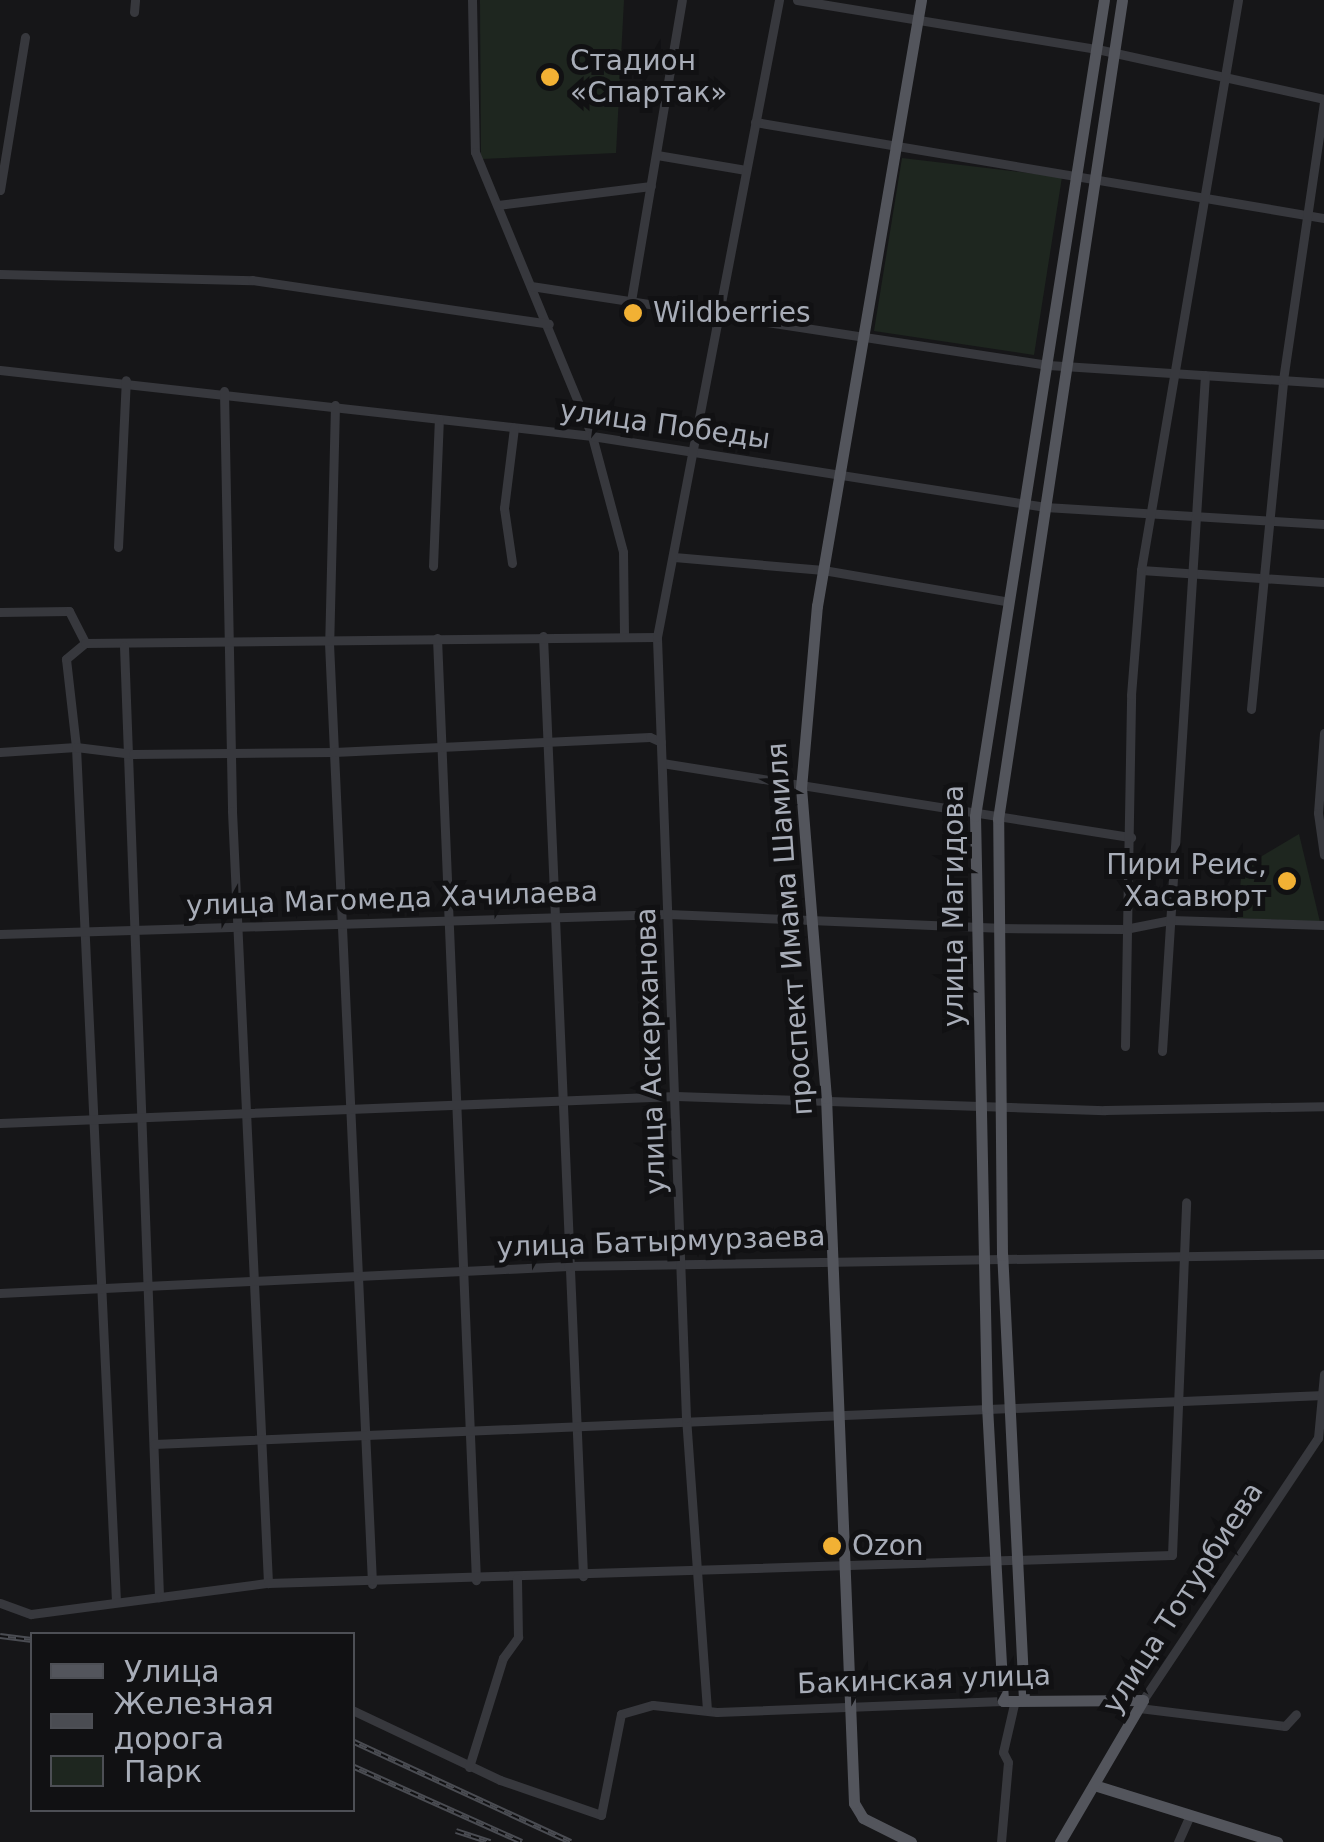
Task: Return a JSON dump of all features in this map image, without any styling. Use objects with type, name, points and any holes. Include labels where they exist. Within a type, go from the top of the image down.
[{"type":"main road","name":"проспект Имама Шамиля","points":[[910,1842],[862,1818],[854,1803],[826,1098],[801,788],[823,570],[921,0]]},
{"type":"main road","name":"улица Магидова","points":[[1014,1700],[987,1408],[975,816],[1005,600],[1048,365],[1104,0]]},
{"type":"main road","name":"улица Магидова","points":[[1014,1700],[1019,1558],[1007,1407],[1002,1255],[998,819],[1122,0]]},
{"type":"main road","name":"Бакинская улица","points":[[1014,1700],[1141,1704]]},
{"type":"main road","name":"улица Тотурбиева","points":[[1060,1842],[1141,1704]]},
{"type":"main road","points":[[1094,1785],[1250,1838],[1277,1842]]},
{"type":"street","points":[[134,12],[136,0]]},
{"type":"street","points":[[472,0],[476,152],[592,436],[623,552],[624,637]]},
{"type":"street","points":[[631,302],[682,0]]},
{"type":"street","name":"улица Аскерханова","points":[[707,1710],[686,1418],[657,637],[696,454],[779,0]]},
{"type":"street","points":[[797,0],[1096,49],[1324,100],[1283,380],[1251,709]]},
{"type":"street","points":[[1125,1046],[1131,696],[1142,570],[1171,372],[1238,0]]},
{"type":"street","points":[[0,190],[25,37]]},
{"type":"street","points":[[755,122],[1324,218]]},
{"type":"street","points":[[657,155],[746,170]]},
{"type":"street","points":[[498,204],[652,186]]},
{"type":"street","points":[[0,274],[252,280],[549,324]]},
{"type":"street","points":[[530,286],[1048,365],[1324,383]]},
{"type":"street","name":"улица Победы","points":[[0,370],[126,380],[592,436],[696,454],[840,470],[1046,507],[1324,524]]},
{"type":"street","points":[[1162,1050],[1204,375]]},
{"type":"street","points":[[118,547],[126,380]]},
{"type":"street","points":[[224,391],[237,926],[250,1111],[268,1584]]},
{"type":"street","points":[[334,406],[328,643],[361,1275],[372,1584]]},
{"type":"street","points":[[433,566],[439,418]]},
{"type":"street","points":[[512,562],[504,508],[514,428]]},
{"type":"street","points":[[674,557],[823,570],[1005,600]]},
{"type":"street","points":[[1142,570],[1324,582]]},
{"type":"street","points":[[0,612],[70,611],[85,643]]},
{"type":"street","points":[[543,636],[583,1576]]},
{"type":"street","points":[[116,1602],[96,1286],[76,747],[66,659],[85,643],[124,646],[657,637]]},
{"type":"street","points":[[436,638],[476,1580]]},
{"type":"street","points":[[124,646],[133,754],[141,1115],[159,1596]]},
{"type":"street","points":[[1324,733],[1324,855]]},
{"type":"street","points":[[0,752],[76,747],[133,754],[334,752],[547,742],[661,742]]},
{"type":"street","points":[[662,763],[975,816],[1130,836]]},
{"type":"street","name":"улица Магомеда Хачилаева","points":[[0,934],[668,914],[813,916],[998,928],[1125,929],[1171,920],[1324,925]]},
{"type":"street","points":[[0,1122],[676,1096],[826,1098],[1000,1107],[1324,1106]]},
{"type":"street","points":[[0,1604],[31,1614],[268,1584],[372,1584],[1172,1554],[1182,1401],[1186,1202]]},
{"type":"street","name":"улица Батырмурзаева","points":[[0,1293],[148,1282],[568,1266],[1186,1252],[1324,1254]]},
{"type":"street","name":"улица Тотурбиева","points":[[1141,1704],[1318,1438],[1324,1374]]},
{"type":"street","points":[[154,1444],[686,1418],[1323,1395]]},
{"type":"street","points":[[469,1766],[502,1658],[518,1637],[518,1578]]},
{"type":"street","name":"Бакинская улица","points":[[707,1710],[1014,1700]]},
{"type":"street","name":"улица Магидова","points":[[1001,1842],[1008,1762],[1003,1752],[1014,1700]]},
{"type":"street","name":"Бакинская улица","points":[[1141,1704],[1284,1726],[1296,1714]]},
{"type":"street","points":[[355,1711],[469,1766],[601,1815],[622,1714],[652,1705],[707,1710]]},
{"type":"street","points":[[1178,1842],[1189,1817]]},
{"type":"green space","name":"Стадион «Спартак»","points":[[480,0],[624,0],[616,153],[481,159]]},
{"type":"green space","points":[[902,158],[1062,177],[1034,355],[874,331]]},
{"type":"green space","points":[[1299,834],[1320,922],[1237,918],[1242,868]]},
{"type":"railway","points":[[0,1636],[30,1640]]},
{"type":"railway","points":[[355,1742],[571,1842]]},
{"type":"railway","points":[[355,1767],[522,1842]]},
{"type":"railway","points":[[456,1831],[490,1842]]},
{"type":"place","name":"Стадион «Спартак»","points":[[550,77]]},
{"type":"place","name":"Wildberries","points":[[633,313]]},
{"type":"place","name":"Пири Реис, Хасавюрт","points":[[1287,881]]},
{"type":"place","name":"Ozon","points":[[832,1546]]}]
